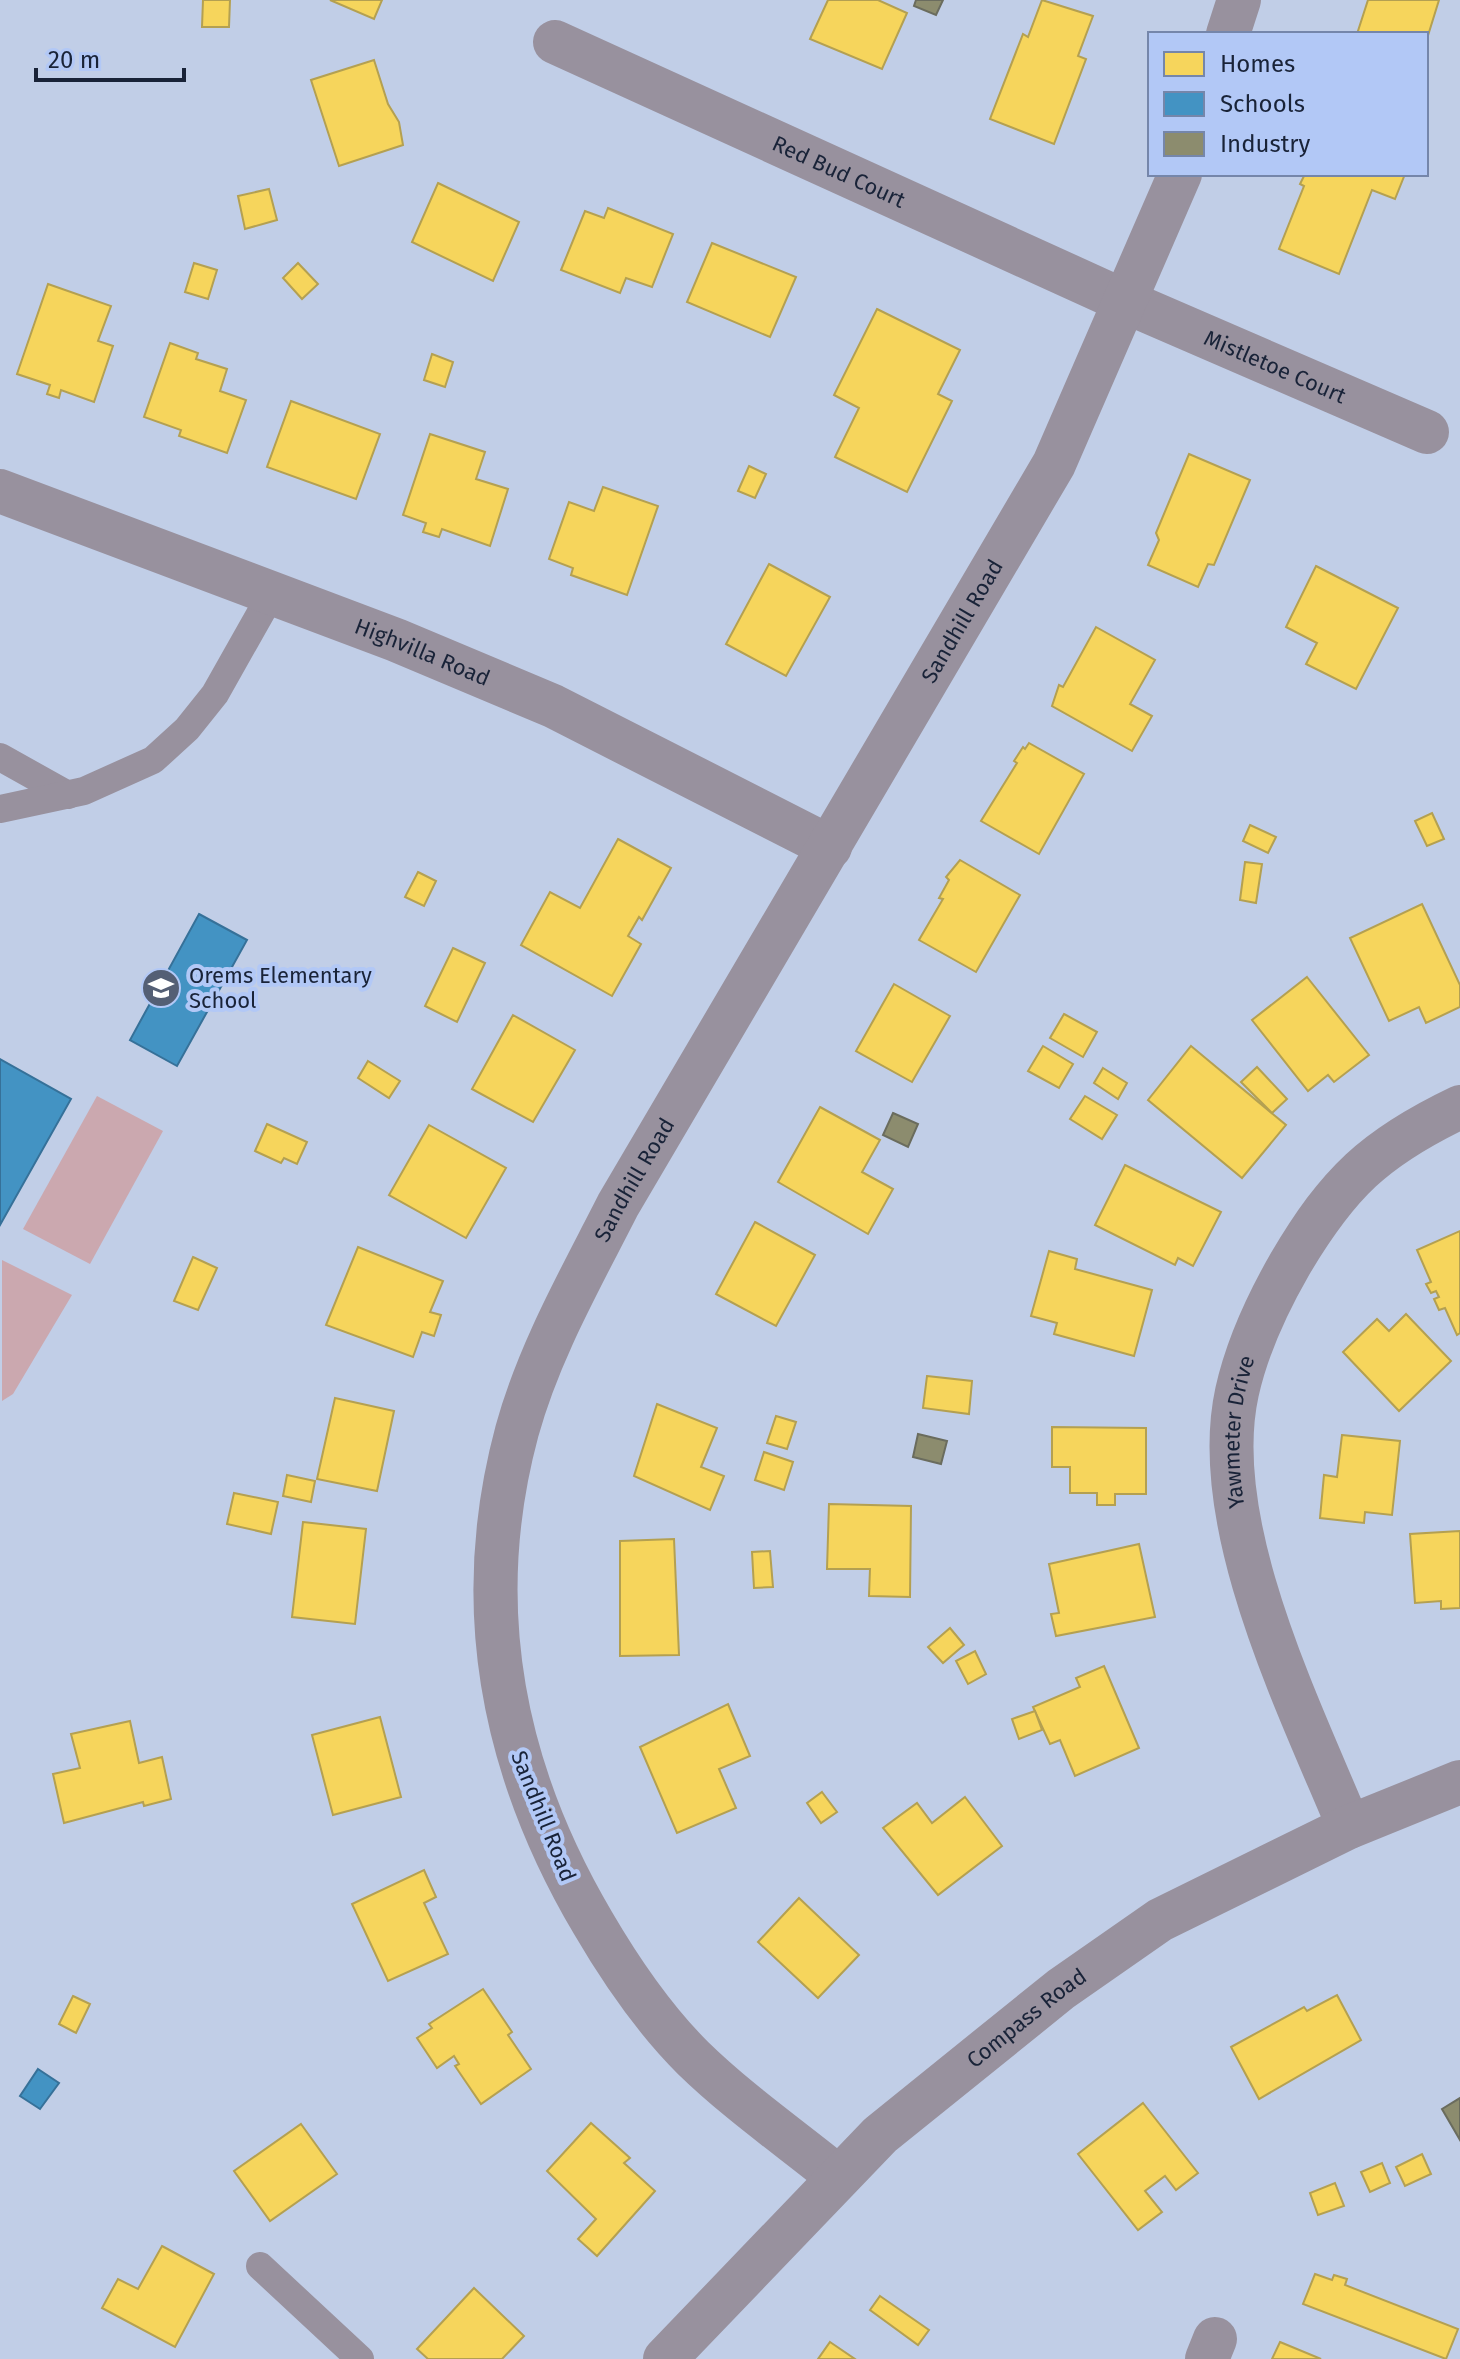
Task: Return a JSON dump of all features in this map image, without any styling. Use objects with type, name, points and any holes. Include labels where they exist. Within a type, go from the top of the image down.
[{"type":"street","points":[[1229,32],[1239,0]]},
{"type":"street","name":"Red Bud Court","points":[[555,42],[1124,301]]},
{"type":"street","name":"Sandhill Road","points":[[838,2177],[693,2058],[622,1972],[561,1869],[521,1770],[504,1689],[498,1650],[495,1543],[517,1430],[559,1322],[618,1205],[1054,464],[1179,176]]},
{"type":"street","name":"Mistletoe Court","points":[[1124,301],[1427,432]]},
{"type":"street","name":"Highvilla Road","points":[[0,491],[272,593],[553,706],[830,847]]},
{"type":"street","name":"Yawmeter Drive","points":[[1349,1827],[1291,1685],[1243,1549],[1231,1471],[1236,1395],[1252,1338],[1320,1215],[1370,1158],[1424,1124],[1460,1107]]},
{"type":"street","name":"Compass Road","points":[[665,2359],[880,2135],[1061,1989],[1148,1928],[1349,1827],[1460,1782]]},
{"type":"lane","points":[[0,809],[68,795],[153,760],[187,729],[215,694],[272,593]]},
{"type":"lane","points":[[0,757],[68,795]]},
{"type":"lane","points":[[260,2266],[360,2359]]},
{"type":"shaded area","points":[[97,1096],[163,1131],[90,1264],[23,1229]]},
{"type":"shaded area","points":[[2,1260],[72,1295],[13,1394],[2,1401]]},
{"type":"building: Homes","points":[[203,0],[230,0],[229,27],[202,27]]},
{"type":"building: Homes","points":[[330,0],[382,0],[374,19]]},
{"type":"building: Homes","points":[[828,0],[878,0],[907,13],[882,69],[810,39]]},
{"type":"building: Homes","points":[[1042,0],[1093,16],[1078,56],[1086,59],[1054,144],[990,119],[1023,34],[1028,37]]},
{"type":"building: Homes","points":[[1368,0],[1439,0],[1428,36],[1428,32],[1358,32]]},
{"type":"building: Homes","points":[[374,60],[388,104],[399,122],[403,145],[339,166],[311,80]]},
{"type":"building: Homes","points":[[1304,176],[1404,176],[1395,199],[1372,190],[1339,274],[1279,249],[1304,186],[1300,184]]},
{"type":"building: Homes","points":[[438,183],[519,222],[493,281],[412,242]]},
{"type":"building: Homes","points":[[269,189],[277,220],[245,229],[238,196]]},
{"type":"building: Homes","points":[[608,208],[673,234],[652,287],[626,278],[620,293],[561,270],[585,211],[604,218]]},
{"type":"building: Homes","points":[[712,243],[796,277],[770,337],[687,302]]},
{"type":"building: Homes","points":[[194,263],[217,270],[208,299],[185,292]]},
{"type":"building: Homes","points":[[298,263],[318,284],[302,299],[283,278]]},
{"type":"building: Homes","points":[[48,284],[111,306],[98,341],[113,346],[94,402],[61,390],[59,398],[47,394],[50,385],[17,374]]},
{"type":"building: Homes","points":[[877,309],[960,350],[938,394],[952,401],[907,492],[835,457],[859,408],[834,395]]},
{"type":"building: Homes","points":[[170,343],[198,353],[196,359],[227,369],[220,391],[246,400],[227,453],[179,436],[181,430],[144,417]]},
{"type":"building: Homes","points":[[432,354],[453,362],[445,387],[424,380]]},
{"type":"building: Homes","points":[[291,401],[380,434],[356,499],[267,467]]},
{"type":"building: Homes","points":[[430,434],[485,452],[476,479],[508,489],[490,546],[442,529],[439,537],[423,532],[426,523],[403,515]]},
{"type":"building: Homes","points":[[1189,454],[1250,480],[1214,565],[1208,564],[1198,587],[1148,565],[1159,540],[1156,533]]},
{"type":"building: Homes","points":[[749,466],[766,474],[755,498],[738,491]]},
{"type":"building: Homes","points":[[603,487],[658,506],[627,595],[571,575],[573,568],[549,559],[569,502],[594,511]]},
{"type":"building: Homes","points":[[769,564],[830,597],[786,676],[726,644]]},
{"type":"building: Homes","points":[[1316,566],[1398,608],[1356,689],[1306,664],[1317,643],[1286,627]]},
{"type":"building: Homes","points":[[1096,627],[1155,660],[1130,704],[1152,716],[1132,751],[1052,706],[1059,685],[1063,687]]},
{"type":"building: Homes","points":[[1029,743],[1084,774],[1039,854],[981,821],[1017,763],[1014,761]]},
{"type":"building: Homes","points":[[1432,813],[1444,839],[1427,846],[1415,821]]},
{"type":"building: Homes","points":[[1250,825],[1276,837],[1268,853],[1243,841]]},
{"type":"building: Homes","points":[[618,839],[671,868],[642,920],[639,917],[628,936],[641,944],[612,996],[521,945],[550,892],[580,908]]},
{"type":"building: Homes","points":[[960,860],[1020,895],[976,972],[919,940],[943,899],[939,898],[949,880],[946,877]]},
{"type":"building: Homes","points":[[1245,862],[1262,864],[1256,903],[1240,900]]},
{"type":"building: Homes","points":[[418,872],[436,881],[424,906],[405,897]]},
{"type":"building: Homes","points":[[1422,904],[1460,985],[1460,1007],[1426,1023],[1419,1007],[1389,1021],[1350,938]]},
{"type":"building: Homes","points":[[453,948],[485,963],[457,1022],[425,1006]]},
{"type":"building: Homes","points":[[1307,977],[1369,1055],[1334,1082],[1328,1075],[1308,1091],[1252,1020]]},
{"type":"building: Homes","points":[[894,984],[950,1016],[912,1082],[856,1051]]},
{"type":"building: Homes","points":[[1064,1014],[1097,1032],[1083,1057],[1050,1038]]},
{"type":"building: Homes","points":[[513,1015],[575,1050],[533,1122],[472,1089]]},
{"type":"building: Homes","points":[[1043,1046],[1073,1064],[1059,1088],[1028,1071]]},
{"type":"building: Homes","points":[[1191,1046],[1286,1125],[1242,1178],[1148,1100]]},
{"type":"building: Homes","points":[[368,1061],[400,1081],[389,1098],[358,1078]]},
{"type":"building: Homes","points":[[1257,1067],[1287,1099],[1272,1113],[1241,1082]]},
{"type":"building: Homes","points":[[1103,1068],[1127,1083],[1118,1099],[1094,1083]]},
{"type":"building: Homes","points":[[1085,1096],[1117,1115],[1102,1139],[1070,1119]]},
{"type":"building: Homes","points":[[820,1107],[880,1140],[862,1172],[893,1189],[868,1234],[778,1182]]},
{"type":"building: Homes","points":[[267,1124],[307,1142],[297,1164],[284,1158],[281,1163],[255,1151]]},
{"type":"building: Homes","points":[[429,1125],[506,1168],[466,1238],[389,1195]]},
{"type":"building: Homes","points":[[1125,1165],[1221,1212],[1193,1266],[1178,1258],[1175,1265],[1095,1225]]},
{"type":"building: Homes","points":[[755,1222],[815,1255],[776,1326],[716,1294]]},
{"type":"building: Homes","points":[[1460,1231],[1460,1333],[1457,1335],[1445,1308],[1439,1310],[1434,1299],[1439,1297],[1436,1291],[1431,1293],[1426,1284],[1431,1282],[1417,1250]]},
{"type":"building: Homes","points":[[358,1247],[443,1281],[430,1312],[441,1315],[434,1336],[422,1332],[413,1357],[326,1325]]},
{"type":"building: Homes","points":[[1049,1251],[1077,1259],[1075,1269],[1152,1290],[1134,1356],[1054,1334],[1057,1323],[1031,1316]]},
{"type":"building: Homes","points":[[193,1257],[217,1268],[198,1310],[174,1301]]},
{"type":"building: Homes","points":[[1406,1314],[1451,1361],[1399,1411],[1343,1352],[1377,1319],[1389,1331]]},
{"type":"building: Homes","points":[[927,1376],[972,1381],[969,1414],[923,1408]]},
{"type":"building: Homes","points":[[335,1398],[394,1411],[377,1491],[317,1479]]},
{"type":"building: Homes","points":[[657,1404],[717,1428],[701,1467],[724,1476],[710,1510],[634,1476]]},
{"type":"building: Homes","points":[[776,1416],[796,1422],[787,1449],[767,1443]]},
{"type":"building: Homes","points":[[1052,1427],[1146,1428],[1146,1494],[1115,1494],[1115,1505],[1097,1505],[1097,1493],[1070,1493],[1070,1467],[1052,1467]]},
{"type":"building: Homes","points":[[1342,1435],[1400,1441],[1392,1515],[1365,1512],[1364,1523],[1320,1518],[1324,1475],[1337,1477]]},
{"type":"building: Homes","points":[[764,1452],[793,1462],[784,1490],[755,1480]]},
{"type":"building: Homes","points":[[287,1475],[315,1481],[311,1502],[283,1496]]},
{"type":"building: Homes","points":[[234,1493],[278,1502],[271,1534],[227,1524]]},
{"type":"building: Homes","points":[[829,1504],[911,1506],[910,1597],[869,1596],[870,1569],[827,1569]]},
{"type":"building: Homes","points":[[303,1522],[366,1529],[355,1624],[292,1617]]},
{"type":"building: Homes","points":[[1460,1531],[1460,1608],[1441,1609],[1441,1601],[1415,1603],[1410,1534]]},
{"type":"building: Homes","points":[[674,1539],[679,1655],[620,1656],[620,1541]]},
{"type":"building: Homes","points":[[1139,1544],[1155,1617],[1056,1636],[1051,1614],[1059,1613],[1049,1564]]},
{"type":"building: Homes","points":[[770,1551],[773,1587],[754,1588],[752,1552]]},
{"type":"building: Homes","points":[[950,1628],[964,1645],[943,1663],[928,1647]]},
{"type":"building: Homes","points":[[975,1651],[986,1674],[968,1684],[956,1661]]},
{"type":"building: Homes","points":[[1104,1666],[1139,1748],[1075,1776],[1060,1740],[1050,1744],[1033,1707],[1080,1687],[1076,1678]]},
{"type":"building: Homes","points":[[728,1704],[750,1756],[719,1769],[736,1808],[677,1833],[640,1747]]},
{"type":"building: Homes","points":[[1035,1711],[1042,1730],[1019,1739],[1012,1719]]},
{"type":"building: Homes","points":[[380,1717],[401,1797],[333,1815],[312,1735]]},
{"type":"building: Homes","points":[[130,1721],[139,1763],[162,1757],[171,1799],[144,1806],[143,1802],[64,1823],[53,1774],[80,1768],[71,1734]]},
{"type":"building: Homes","points":[[822,1792],[837,1812],[821,1823],[807,1803]]},
{"type":"building: Homes","points":[[965,1797],[1002,1846],[938,1895],[883,1828],[917,1803],[932,1823]]},
{"type":"building: Homes","points":[[424,1870],[436,1897],[424,1903],[448,1954],[388,1981],[352,1904]]},
{"type":"building: Homes","points":[[799,1898],[859,1955],[818,1998],[758,1942]]},
{"type":"building: Homes","points":[[483,1989],[512,2032],[508,2035],[531,2069],[481,2104],[455,2066],[459,2064],[454,2056],[437,2068],[417,2038],[432,2028],[429,2024]]},
{"type":"building: Homes","points":[[1337,1995],[1361,2040],[1259,2099],[1231,2047],[1304,2007],[1307,2011]]},
{"type":"building: Homes","points":[[73,1996],[90,2004],[76,2033],[59,2024]]},
{"type":"building: Homes","points":[[1143,2103],[1198,2173],[1176,2190],[1165,2176],[1145,2191],[1162,2212],[1138,2230],[1078,2154]]},
{"type":"building: Homes","points":[[591,2123],[630,2158],[624,2163],[655,2191],[597,2256],[578,2239],[596,2219],[547,2171]]},
{"type":"building: Homes","points":[[301,2124],[337,2174],[270,2221],[234,2171]]},
{"type":"building: Homes","points":[[1422,2154],[1431,2174],[1405,2186],[1396,2167]]},
{"type":"building: Homes","points":[[1382,2163],[1390,2183],[1370,2192],[1361,2172]]},
{"type":"building: Homes","points":[[1335,2183],[1344,2206],[1318,2215],[1310,2193]]},
{"type":"building: Homes","points":[[162,2246],[214,2274],[175,2347],[102,2308],[118,2279],[138,2289]]},
{"type":"building: Homes","points":[[1315,2274],[1332,2280],[1334,2275],[1347,2279],[1345,2285],[1458,2329],[1446,2359],[1303,2304]]},
{"type":"building: Homes","points":[[474,2288],[524,2336],[502,2359],[428,2359],[417,2349]]},
{"type":"building: Homes","points":[[880,2296],[929,2330],[918,2345],[870,2310]]},
{"type":"building: Homes","points":[[830,2342],[855,2359],[818,2359]]},
{"type":"building: Homes","points":[[1280,2342],[1321,2359],[1272,2359]]},
{"type":"building: Schools","points":[[199,914],[247,940],[177,1066],[130,1040]]},
{"type":"building: Schools","points":[[0,1059],[71,1099],[0,1225]]},
{"type":"building: Schools","points":[[38,2069],[59,2083],[40,2109],[20,2096]]},
{"type":"building: Industry","points":[[916,0],[943,0],[936,15],[914,6]]},
{"type":"building: Industry","points":[[893,1113],[918,1124],[908,1147],[883,1135]]},
{"type":"building: Industry","points":[[918,1434],[947,1441],[941,1464],[913,1457]]},
{"type":"building: Industry","points":[[1460,2098],[1460,2140],[1442,2109]]},
{"type":"place","name":"Orems Elementary School","points":[[161,988]]}]
